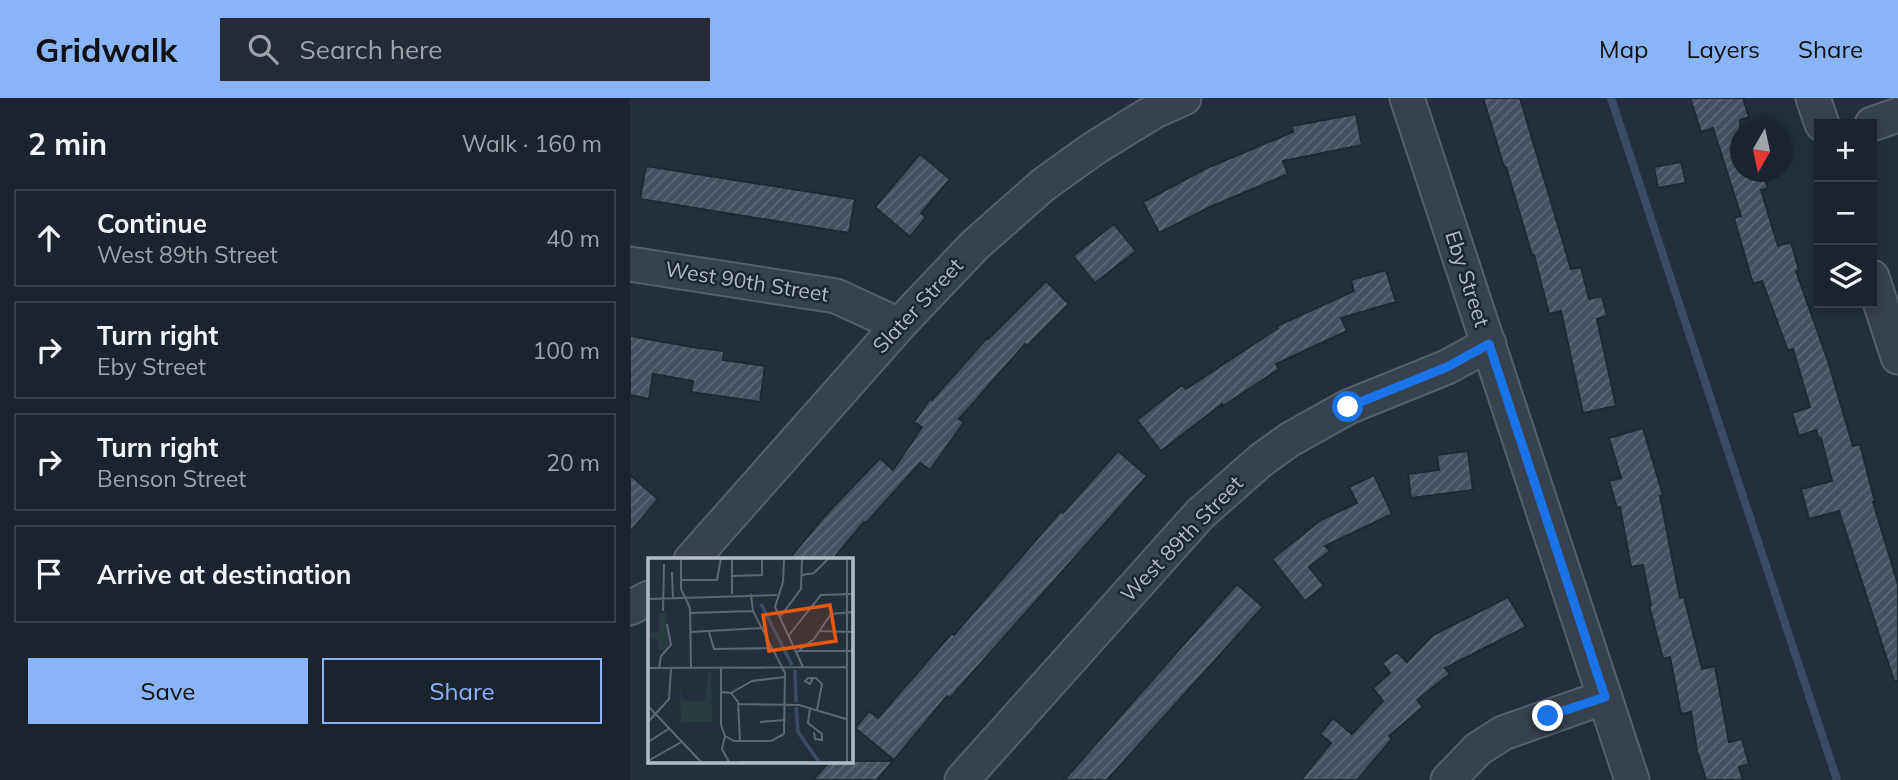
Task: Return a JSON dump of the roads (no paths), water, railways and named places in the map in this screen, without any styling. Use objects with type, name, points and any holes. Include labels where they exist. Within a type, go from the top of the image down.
[{"type":"street","name":"Slater Street","points":[[692,558],[899,325],[975,245],[1043,185],[1113,136],[1153,112],[1184,98]]},
{"type":"street","name":"Eby Street","points":[[1407,98],[1632,780]]},
{"type":"street","points":[[1813,98],[1820,119]]},
{"type":"street","points":[[1877,122],[1898,115]]},
{"type":"street","name":"West 90th Street","points":[[630,264],[836,296],[899,325]]},
{"type":"street","points":[[1877,292],[1898,357]]},
{"type":"street","name":"West 89th Street","points":[[961,780],[1200,514],[1260,461],[1289,440],[1348,407],[1447,367],[1489,344]]},
{"type":"street","points":[[630,608],[648,599]]},
{"type":"street","points":[[1448,780],[1478,749],[1503,733],[1605,697]]},
{"type":"waterway","points":[[1611,98],[1837,780]]}]
